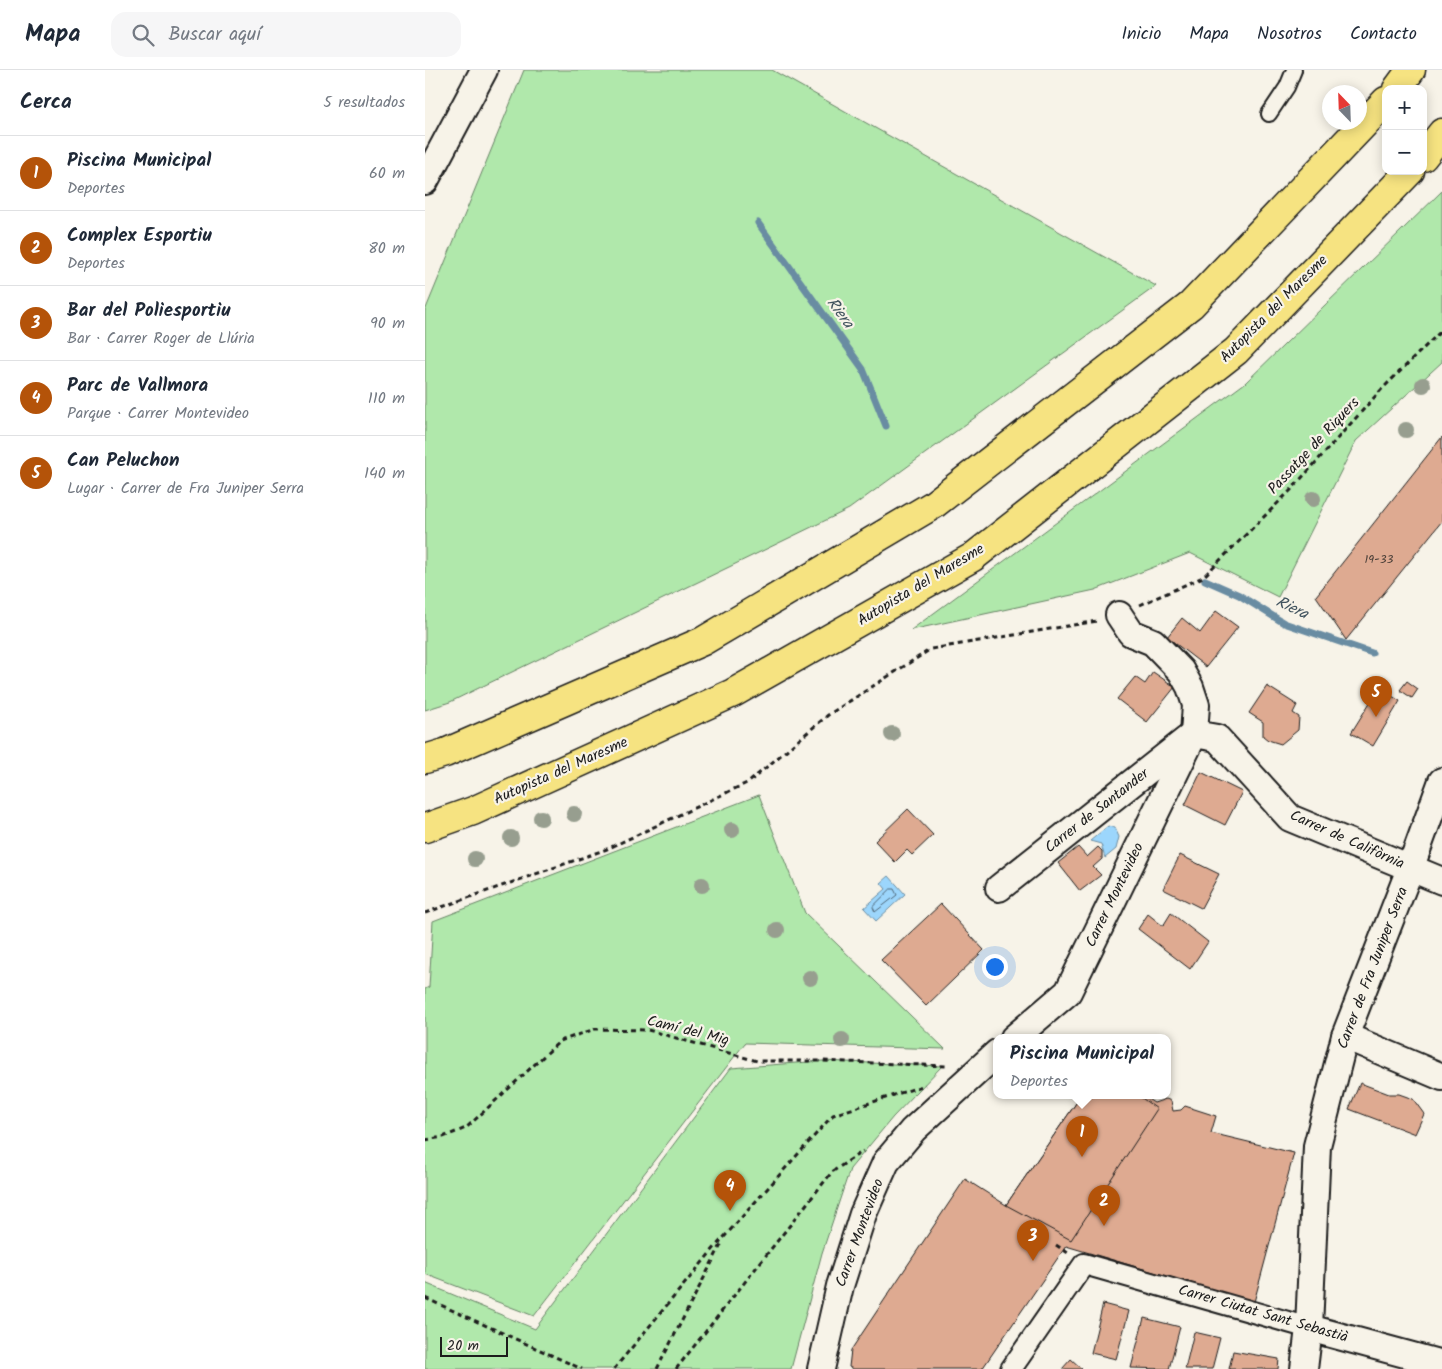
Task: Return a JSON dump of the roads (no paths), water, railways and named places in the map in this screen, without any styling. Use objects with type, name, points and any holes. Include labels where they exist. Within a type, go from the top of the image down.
[{"type":"highway","points":[[1400,85],[1411,70]]},
{"type":"highway","points":[[432,756],[703,640],[933,505],[1191,305],[1382,105]]},
{"type":"highway","points":[[1427,152],[1442,133]]},
{"type":"highway","name":"Autopista del Maresme","points":[[425,828],[473,811],[733,693],[973,557],[1236,351],[1405,175]]},
{"type":"street","points":[[425,181],[484,70]]},
{"type":"street","points":[[1119,615],[1131,633],[1153,642],[1181,671],[1190,687],[1195,705],[1195,734]]},
{"type":"street","name":"Carrer de Califòrnia","points":[[1195,734],[1217,738],[1290,818],[1442,881]]},
{"type":"street","name":"Carrer de Santander","points":[[999,888],[1195,734]]},
{"type":"street","name":"Carrer Montevideo","points":[[1019,1034],[1068,992],[1195,734]]},
{"type":"street","name":"Carrer de Fra Juniper Serra","points":[[1304,1369],[1309,1328],[1317,1146],[1345,1036],[1411,869],[1442,781]]},
{"type":"street","points":[[1345,1036],[1442,1077]]},
{"type":"street","name":"Carrer Montevideo","points":[[821,1369],[839,1286],[863,1214],[886,1162],[913,1130],[990,1059]]},
{"type":"street","name":"Carrer Ciutat Sant Sebastià","points":[[1011,1369],[1084,1264],[1442,1364]]},
{"type":"lane","points":[[1269,114],[1287,86],[1294,70]]},
{"type":"water","points":[[1108,826],[1115,828],[1119,837],[1116,849],[1105,858],[1101,844],[1090,841]]},
{"type":"water","points":[[889,876],[905,894],[876,921],[864,908],[886,889],[881,883]]},
{"type":"waterway","name":"Riera","points":[[758,223],[863,369],[886,426]]},
{"type":"waterway","name":"Riera","points":[[1205,580],[1239,595],[1284,623],[1372,653]]},
{"type":"place","name":"Can Peluchon","points":[[1376,717]]},
{"type":"place","name":"Piscina Municipal","points":[[1082,1157]]},
{"type":"place","name":"Parc de Vallmora","points":[[730,1211]]},
{"type":"place","name":"Complex Esportiu","points":[[1104,1226]]},
{"type":"place","name":"Bar del Poliesportiu","points":[[1033,1261]]}]
